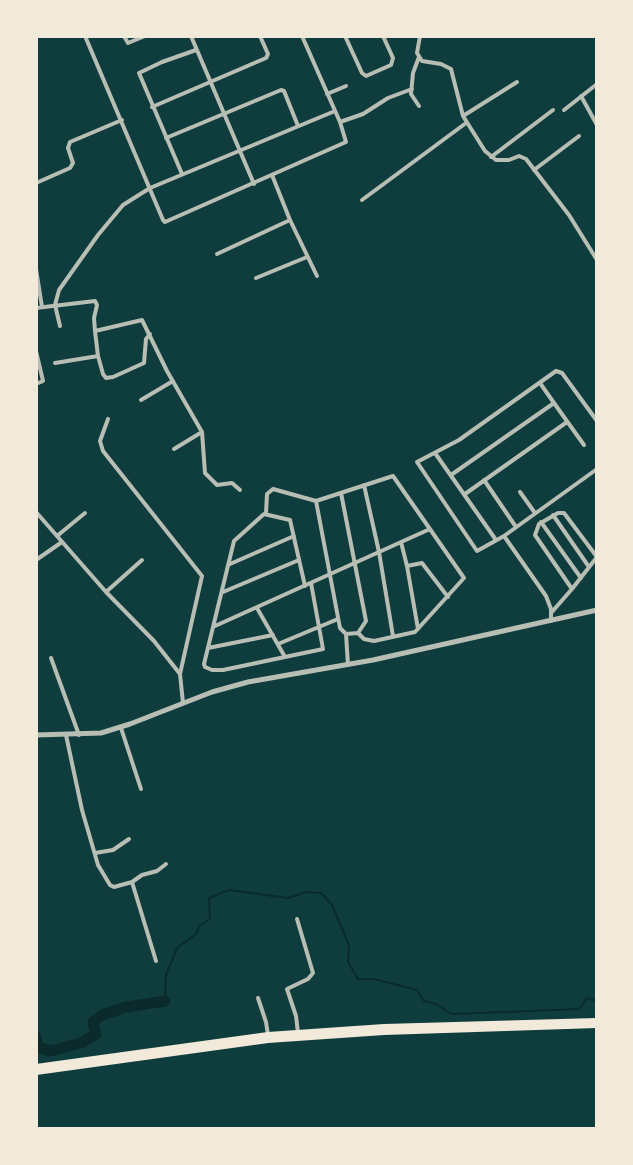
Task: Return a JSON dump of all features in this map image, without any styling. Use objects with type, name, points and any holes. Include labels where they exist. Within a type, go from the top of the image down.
[{"type":"highway","points":[[512,1025],[597,1021]]},
{"type":"highway","points":[[36,1067],[268,1038],[384,1027],[597,1025]]},
{"type":"highway","points":[[36,1072],[268,1038]]},
{"type":"street","points":[[85,36],[163,220],[166,222],[346,142],[340,122],[302,36]]},
{"type":"street","points":[[124,36],[128,43],[145,36]]},
{"type":"street","points":[[190,36],[254,184]]},
{"type":"street","points":[[152,106],[268,57],[260,36]]},
{"type":"street","points":[[345,36],[362,73],[366,76],[392,65],[393,58],[383,36]]},
{"type":"street","points":[[420,36],[417,53],[419,57],[422,61],[441,64],[451,68],[466,123],[491,157],[503,160],[522,157],[569,215],[597,260]]},
{"type":"street","points":[[182,174],[139,76],[140,71],[196,50]]},
{"type":"street","points":[[419,57],[413,73],[412,98],[420,106]]},
{"type":"street","points":[[463,116],[517,82]]},
{"type":"street","points":[[564,110],[597,84]]},
{"type":"street","points":[[327,94],[346,86]]},
{"type":"street","points":[[340,122],[363,114],[388,98],[412,89]]},
{"type":"street","points":[[166,138],[224,112],[281,90],[284,91],[298,126]]},
{"type":"street","points":[[581,96],[597,125]]},
{"type":"street","points":[[491,157],[553,110]]},
{"type":"street","points":[[60,326],[55,305],[59,290],[98,235],[123,205],[150,188],[334,111]]},
{"type":"street","points":[[36,183],[70,168],[72,163],[68,151],[70,142],[122,120]]},
{"type":"street","points":[[362,200],[466,123]]},
{"type":"street","points":[[534,170],[580,136]]},
{"type":"street","points":[[272,175],[316,276]]},
{"type":"street","points":[[217,254],[290,220]]},
{"type":"street","points":[[256,278],[307,257]]},
{"type":"street","points":[[36,269],[42,307]]},
{"type":"street","points":[[36,308],[95,301],[97,306],[94,318],[98,356],[106,378],[113,377],[144,363],[146,339],[150,334]]},
{"type":"street","points":[[95,331],[137,319],[142,320],[202,432],[205,474],[217,485],[232,483],[240,490]]},
{"type":"street","points":[[36,351],[43,381],[36,384]]},
{"type":"street","points":[[55,362],[98,356]]},
{"type":"street","points":[[597,420],[559,371],[459,440],[416,462],[474,548],[480,550],[504,536],[597,469]]},
{"type":"street","points":[[141,400],[173,381]]},
{"type":"street","points":[[540,383],[584,445]]},
{"type":"street","points":[[451,476],[554,403]]},
{"type":"street","points":[[108,419],[100,441],[103,451],[202,576],[180,674],[183,703]]},
{"type":"street","points":[[465,494],[567,422]]},
{"type":"street","points":[[174,449],[202,432]]},
{"type":"street","points":[[435,453],[496,540]]},
{"type":"street","points":[[311,583],[320,626],[322,649],[238,668],[212,670],[205,668],[204,664],[215,626],[234,541],[266,513],[267,494],[273,490],[316,501],[393,476],[464,575],[463,580],[418,629],[369,640],[364,639],[358,633],[346,634],[341,632],[316,501]]},
{"type":"street","points":[[484,480],[516,527]]},
{"type":"street","points":[[364,485],[379,552],[393,636]]},
{"type":"street","points":[[520,492],[535,513]]},
{"type":"street","points":[[341,494],[366,621],[358,633]]},
{"type":"street","points":[[36,512],[106,592],[154,641],[180,674]]},
{"type":"street","points":[[57,536],[85,513]]},
{"type":"street","points":[[266,513],[288,518],[305,586]]},
{"type":"street","points":[[551,613],[572,589],[581,578],[596,557],[564,513],[553,515],[541,522],[536,526],[535,535],[572,589]]},
{"type":"street","points":[[553,515],[589,567]]},
{"type":"street","points":[[541,522],[581,578]]},
{"type":"street","points":[[215,626],[430,529]]},
{"type":"street","points":[[230,564],[294,536]]},
{"type":"street","points":[[504,536],[546,596],[551,613],[551,621]]},
{"type":"street","points":[[36,560],[62,542]]},
{"type":"street","points":[[401,542],[418,629]]},
{"type":"street","points":[[106,592],[142,560]]},
{"type":"street","points":[[223,592],[299,560]]},
{"type":"street","points":[[407,566],[422,563],[448,597]]},
{"type":"street","points":[[257,608],[285,657]]},
{"type":"street","points":[[36,736],[101,733],[121,728],[183,703],[248,682],[348,665],[597,610]]},
{"type":"street","points":[[278,644],[338,619]]},
{"type":"street","points":[[346,634],[348,665]]},
{"type":"street","points":[[208,648],[272,635]]},
{"type":"street","points":[[51,658],[79,735]]},
{"type":"street","points":[[121,728],[142,789]]},
{"type":"street","points":[[66,735],[82,810],[98,865],[110,885],[114,887],[132,882],[142,875],[157,871],[166,864]]},
{"type":"street","points":[[95,853],[113,850],[129,840]]},
{"type":"street","points":[[132,882],[156,961]]},
{"type":"street","points":[[297,919],[313,973],[308,979],[287,989],[296,1016],[298,1035]]},
{"type":"street","points":[[258,998],[266,1022],[268,1038]]},
{"type":"waterway","points":[[165,1001],[166,975],[177,948],[196,934],[199,926],[210,919],[209,898],[229,890],[288,898],[305,892],[321,893],[332,905],[349,945],[348,962],[358,979],[374,979],[417,990],[424,1001],[436,1004],[452,1014],[579,1009],[587,998],[597,1001]]},
{"type":"waterway","points":[[36,1037],[38,1047],[50,1051],[81,1043],[96,1034],[93,1022],[102,1015],[126,1007],[165,1001]]}]
